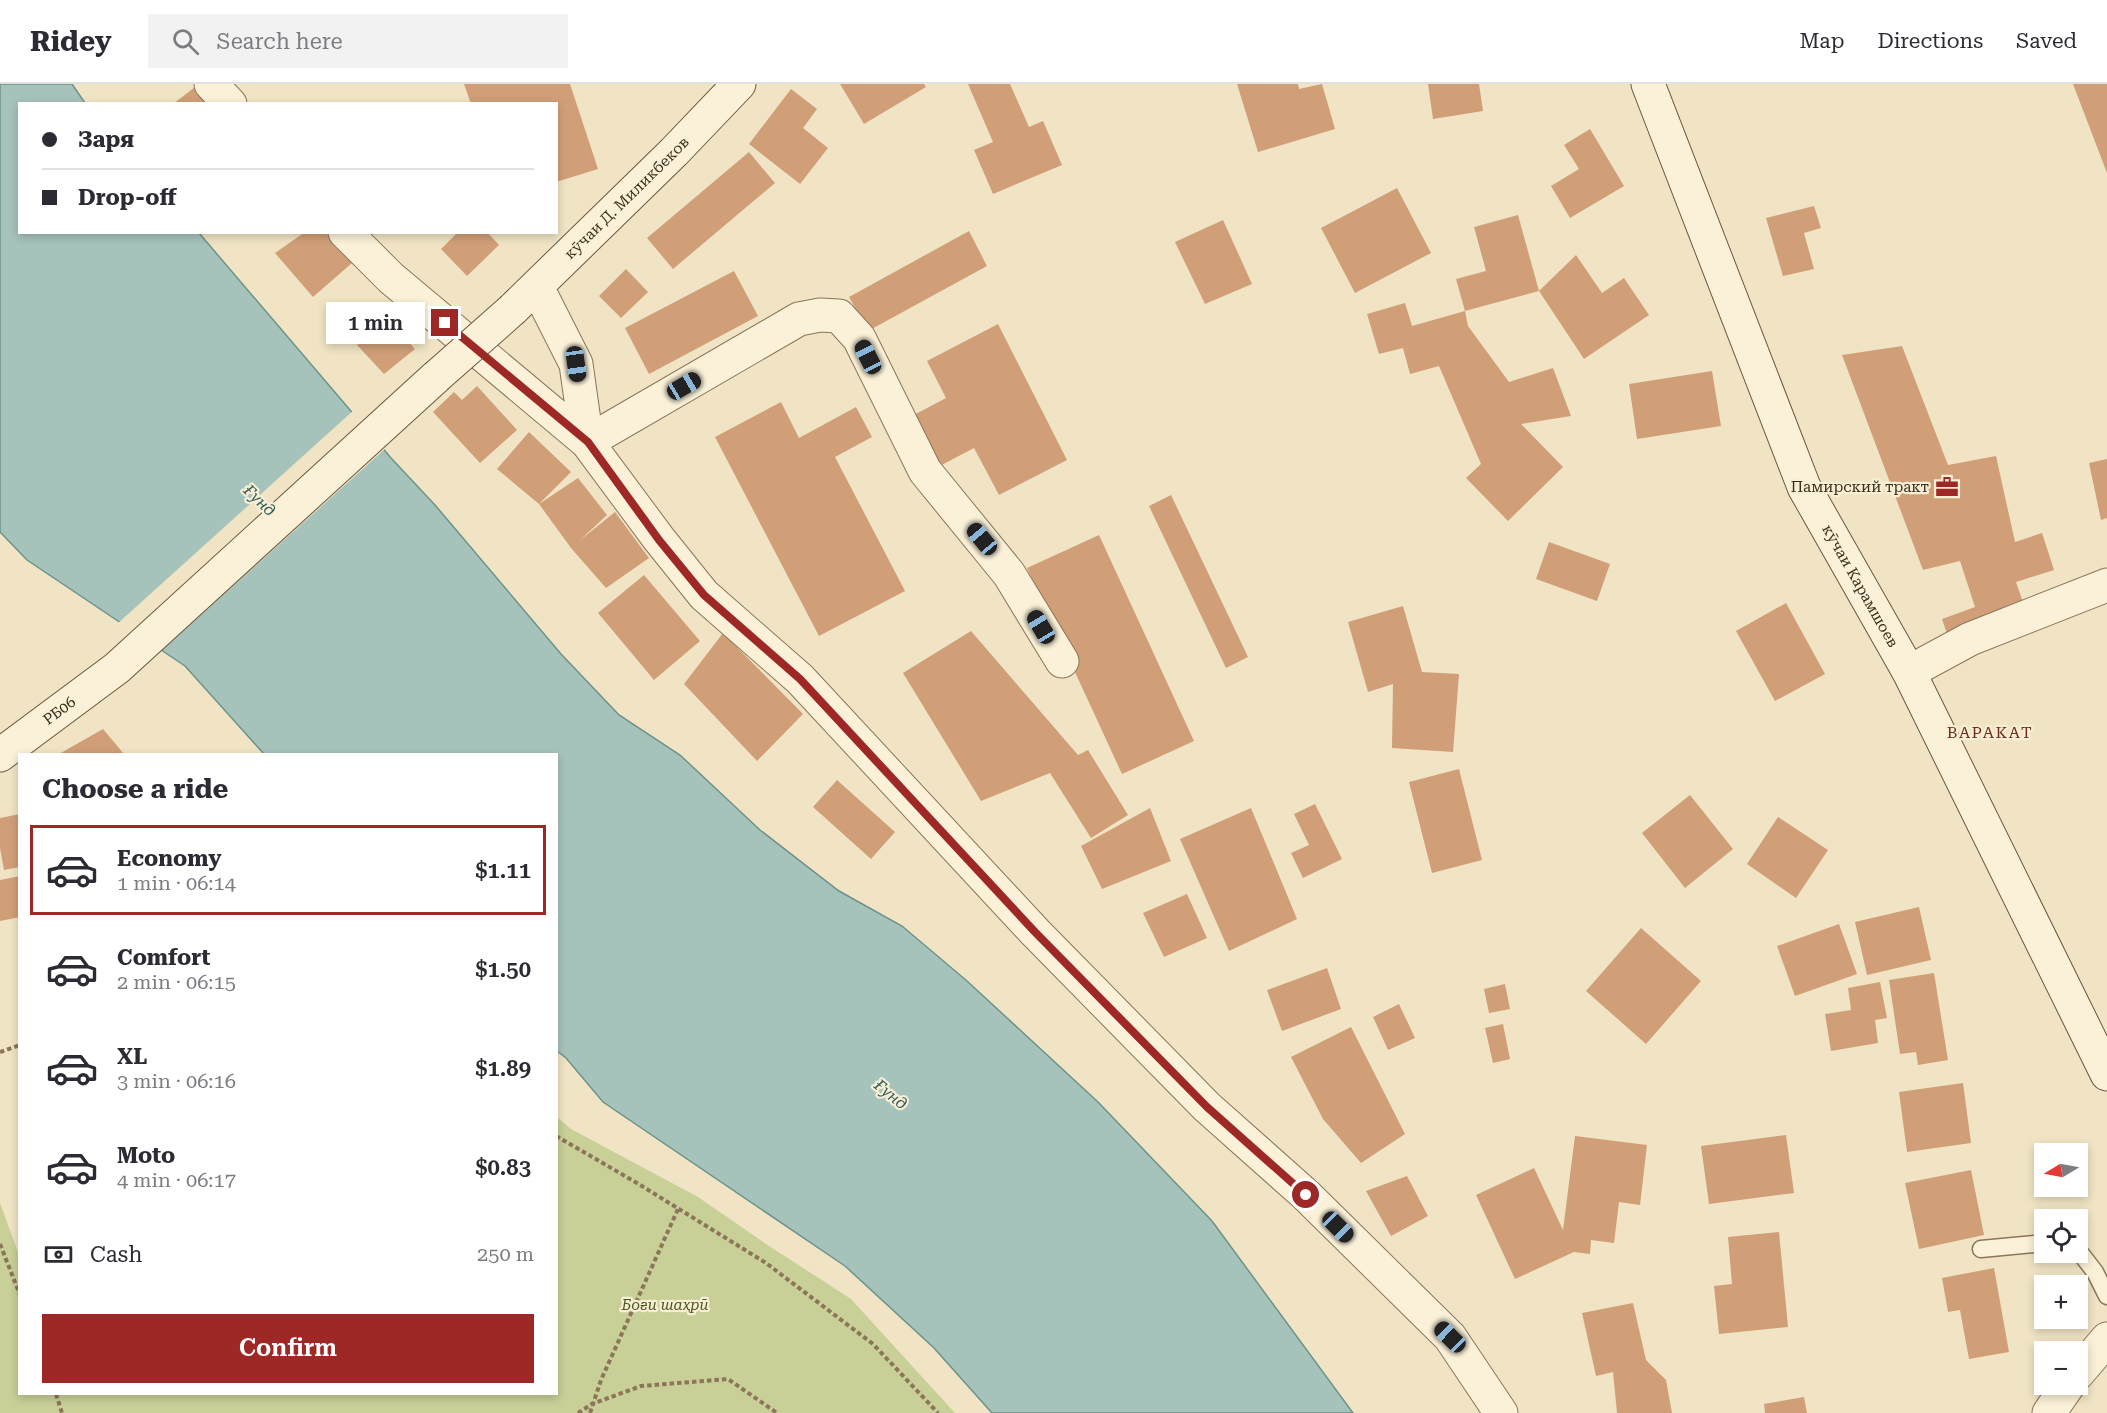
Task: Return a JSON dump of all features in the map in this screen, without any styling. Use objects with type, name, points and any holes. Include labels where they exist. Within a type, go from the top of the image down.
[{"type":"street","points":[[211,84],[228,102]]},
{"type":"street","name":"кӯчаи Д. Миликбеков","points":[[117,668],[537,287],[674,152],[739,84]]},
{"type":"street","name":"кӯчаи Карамшоев","points":[[1648,84],[1804,487],[1909,672],[2107,1074]]},
{"type":"street","points":[[347,234],[391,278],[588,442],[659,540],[704,595],[800,679],[1035,932],[1207,1107],[1306,1195],[1450,1337],[1501,1413]]},
{"type":"street","points":[[537,287],[576,364],[588,442]]},
{"type":"street","points":[[588,442],[799,319],[820,315],[839,316],[859,339],[926,471],[1009,574],[1062,661]]},
{"type":"street","points":[[1909,672],[1970,639],[2107,585]]},
{"type":"street","name":"РБ06","points":[[0,755],[117,668]]},
{"type":"street","points":[[2088,1361],[2107,1339]]},
{"type":"street","points":[[2049,1413],[2061,1395]]},
{"type":"lane","points":[[1981,1249],[2034,1244]]},
{"type":"lane","points":[[2088,1263],[2107,1296]]},
{"type":"path","points":[[0,1052],[18,1047]]},
{"type":"path","points":[[558,1137],[766,1263],[873,1344],[938,1413]]},
{"type":"path","points":[[590,1413],[678,1209]]},
{"type":"path","points":[[0,1244],[18,1291]]},
{"type":"path","points":[[578,1413],[592,1404],[641,1386],[728,1379],[777,1413]]},
{"type":"path","points":[[56,1395],[62,1413]]},
{"type":"green space","name":"Боғи шаҳрӣ","points":[[558,1118],[571,1129],[698,1197],[851,1299],[955,1413],[0,1413],[0,1203],[18,1252],[18,1395],[558,1395]]},
{"type":"water","name":"Ғунд","points":[[0,84],[72,84],[84,102],[18,102],[18,234],[200,234],[561,654],[619,715],[680,755],[760,830],[839,891],[902,926],[967,981],[1098,1102],[1212,1221],[1353,1413],[992,1413],[934,1348],[845,1266],[603,1102],[566,1058],[558,1052],[558,753],[263,753],[185,666],[27,560],[0,532]]},
{"type":"pier","points":[[354,410],[386,448],[159,653],[116,625]]},
{"type":"building","points":[[464,84],[570,84],[598,169],[558,181],[558,102],[470,102]]},
{"type":"building","points":[[840,84],[924,84],[926,87],[864,124]]},
{"type":"building","points":[[968,84],[1010,84],[1029,127],[1043,121],[1062,165],[993,194],[974,150],[993,142]]},
{"type":"building","points":[[1237,84],[1298,84],[1299,89],[1322,84],[1335,129],[1258,152]]},
{"type":"building","points":[[1428,84],[1479,84],[1483,111],[1433,119]]},
{"type":"building","points":[[2073,84],[2107,84],[2107,173]]},
{"type":"building","points":[[195,87],[211,102],[176,102]]},
{"type":"building","points":[[791,89],[817,109],[803,128],[828,148],[800,184],[749,144]]},
{"type":"building","points":[[1590,129],[1624,186],[1570,218],[1551,186],[1579,169],[1564,145]]},
{"type":"building","points":[[749,152],[775,183],[673,269],[647,238]]},
{"type":"building","points":[[1397,188],[1431,253],[1355,293],[1321,228]]},
{"type":"building","points":[[1814,206],[1821,228],[1804,233],[1814,269],[1783,276],[1766,218]]},
{"type":"building","points":[[1518,215],[1539,291],[1465,311],[1456,279],[1486,271],[1474,227]]},
{"type":"building","points":[[1223,220],[1252,284],[1205,304],[1175,242]]},
{"type":"building","points":[[969,231],[987,266],[868,331],[849,297]]},
{"type":"building","points":[[302,234],[330,234],[352,263],[313,297],[275,253]]},
{"type":"building","points":[[456,234],[489,234],[499,245],[467,276],[441,249]]},
{"type":"building","points":[[1576,255],[1602,293],[1624,278],[1649,315],[1584,359],[1539,291]]},
{"type":"building","points":[[626,269],[648,292],[621,318],[599,296]]},
{"type":"building","points":[[734,271],[758,316],[649,374],[625,328]]},
{"type":"building","points":[[1405,303],[1412,326],[1465,311],[1468,326],[1509,382],[1553,368],[1571,416],[1521,424],[1563,467],[1508,521],[1466,478],[1481,464],[1439,366],[1410,374],[1403,348],[1379,354],[1367,314]]},
{"type":"building","points":[[390,321],[415,349],[384,374],[357,345]]},
{"type":"building","points":[[998,324],[1067,460],[999,495],[974,448],[936,468],[910,417],[946,398],[927,361]]},
{"type":"building","points":[[1902,346],[1948,465],[1996,456],[2015,542],[2042,533],[2054,570],[2016,582],[2026,611],[1948,637],[1942,619],[1975,607],[1960,561],[1923,570],[1842,355]]},
{"type":"building","points":[[1712,371],[1721,426],[1637,439],[1629,384]]},
{"type":"building","points":[[477,386],[517,430],[480,463],[433,412],[454,392],[462,400]]},
{"type":"building","points":[[781,402],[799,438],[856,407],[872,437],[835,457],[905,591],[819,636],[715,437]]},
{"type":"building","points":[[529,432],[571,472],[539,504],[497,469]]},
{"type":"building","points":[[2107,459],[2107,518],[2101,520],[2089,463]]},
{"type":"building","points":[[578,478],[607,515],[579,541],[615,512],[649,558],[606,588],[571,548],[539,504]]},
{"type":"building","points":[[1171,495],[1248,657],[1226,668],[1149,506]]},
{"type":"building","points":[[1099,535],[1194,741],[1122,774],[1027,568]]},
{"type":"building","points":[[1549,542],[1610,564],[1597,601],[1536,579]]},
{"type":"building","points":[[644,575],[700,641],[654,680],[598,613]]},
{"type":"building","points":[[1786,603],[1825,674],[1775,701],[1736,631]]},
{"type":"building","points":[[1403,606],[1422,672],[1459,674],[1453,752],[1392,748],[1393,684],[1368,692],[1348,622]]},
{"type":"building","points":[[971,631],[1078,755],[1088,750],[1128,815],[1091,838],[1050,773],[981,801],[903,673]]},
{"type":"building","points":[[723,633],[803,714],[757,761],[684,684]]},
{"type":"building","points":[[103,729],[123,753],[61,753]]},
{"type":"building","points":[[1459,769],[1482,860],[1432,873],[1409,782]]},
{"type":"building","points":[[837,780],[895,832],[871,859],[813,807]]},
{"type":"building","points":[[1690,795],[1733,849],[1685,888],[1642,833]]},
{"type":"building","points":[[1315,804],[1342,859],[1303,878],[1291,853],[1309,845],[1294,814]]},
{"type":"building","points":[[1150,808],[1171,861],[1102,889],[1081,846]]},
{"type":"building","points":[[1251,808],[1297,919],[1229,951],[1180,839]]},
{"type":"building","points":[[18,814],[18,867],[4,870],[0,848],[0,818]]},
{"type":"building","points":[[1778,817],[1828,850],[1796,898],[1747,864]]},
{"type":"building","points":[[18,876],[18,917],[0,921],[0,880]]},
{"type":"building","points":[[1187,894],[1207,938],[1164,957],[1143,913]]},
{"type":"building","points":[[1919,907],[1931,960],[1867,975],[1855,922]]},
{"type":"building","points":[[1839,924],[1857,974],[1795,996],[1777,946]]},
{"type":"building","points":[[1641,928],[1701,981],[1646,1044],[1586,991]]},
{"type":"building","points":[[1327,968],[1341,1009],[1282,1031],[1267,990]]},
{"type":"building","points":[[1934,973],[1948,1060],[1918,1065],[1916,1052],[1900,1054],[1889,980]]},
{"type":"building","points":[[1880,982],[1887,1018],[1875,1020],[1878,1043],[1831,1051],[1825,1014],[1851,1010],[1848,988]]},
{"type":"building","points":[[1505,984],[1510,1009],[1489,1013],[1484,989]]},
{"type":"building","points":[[1399,1004],[1415,1038],[1388,1050],[1373,1017]]},
{"type":"building","points":[[1503,1024],[1510,1059],[1493,1063],[1485,1028]]},
{"type":"building","points":[[1351,1027],[1405,1134],[1361,1163],[1323,1119],[1291,1057]]},
{"type":"building","points":[[1963,1083],[1971,1143],[1907,1152],[1899,1092]]},
{"type":"building","points":[[1786,1135],[1794,1193],[1709,1204],[1701,1146]]},
{"type":"building","points":[[1575,1136],[1647,1145],[1640,1205],[1619,1202],[1614,1243],[1591,1240],[1590,1254],[1574,1252],[1515,1279],[1476,1195],[1534,1168],[1563,1230]]},
{"type":"building","points":[[1971,1170],[1984,1235],[1919,1249],[1905,1183]]},
{"type":"building","points":[[1407,1176],[1428,1216],[1391,1236],[1366,1191]]},
{"type":"building","points":[[1779,1232],[1788,1327],[1719,1334],[1714,1286],[1732,1284],[1728,1237]]},
{"type":"building","points":[[1994,1268],[2009,1352],[1969,1359],[1960,1310],[1948,1312],[1942,1278]]},
{"type":"building","points":[[1633,1303],[1646,1360],[1666,1380],[1672,1413],[1617,1413],[1613,1372],[1596,1376],[1582,1313]]},
{"type":"building","points":[[1804,1397],[1807,1413],[1765,1413],[1764,1404]]},
{"type":"place","name":"Памирский тракт","points":[[1947,487]]},
{"type":"district","name":"ВАРАКАТ","points":[[1990,732]]},
{"type":"route","points":[[445,323],[588,442],[659,540],[704,595],[800,679],[1035,932],[1207,1107],[1306,1195]]}]
